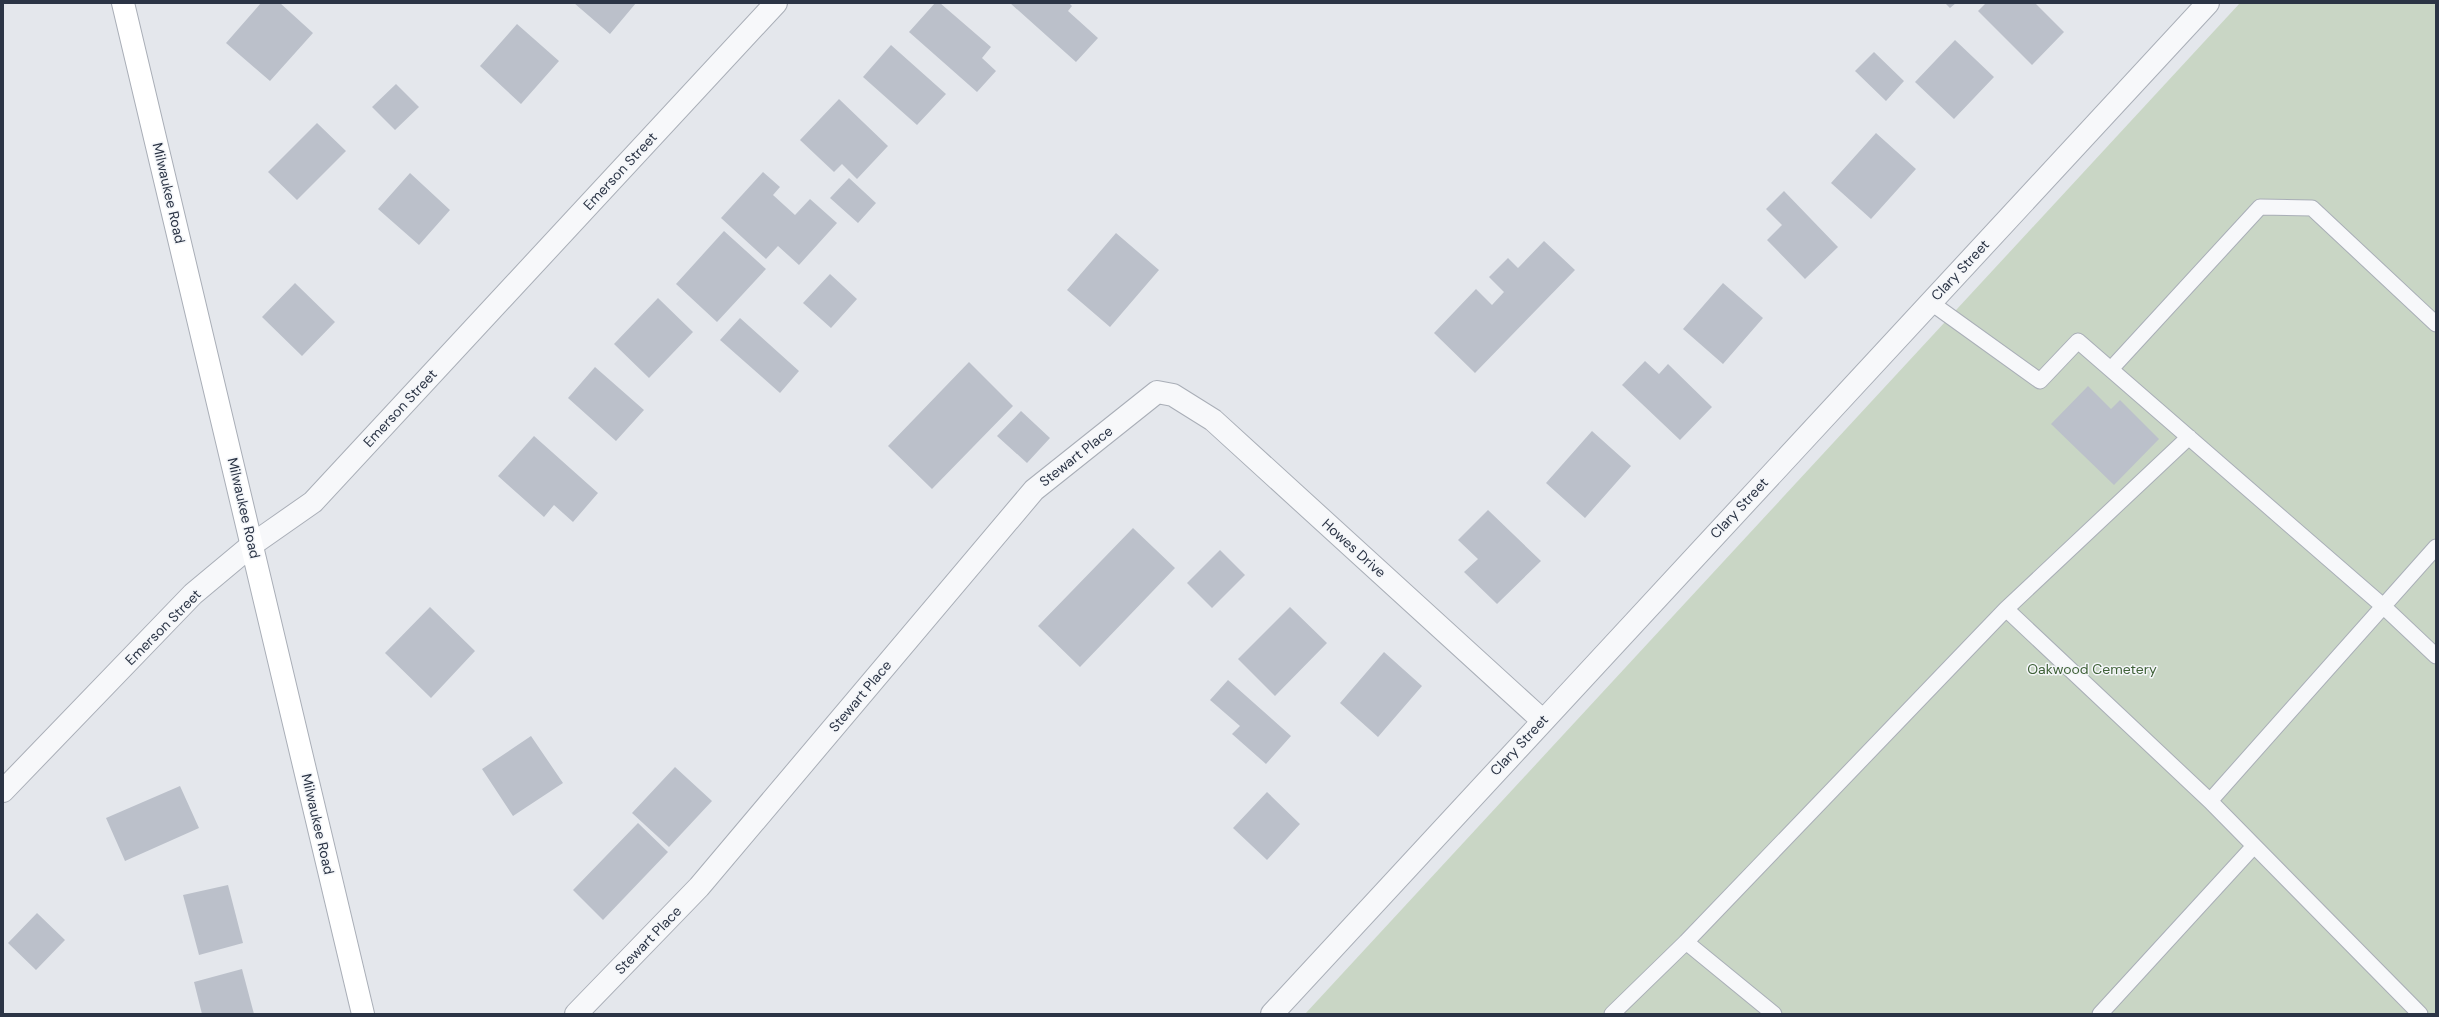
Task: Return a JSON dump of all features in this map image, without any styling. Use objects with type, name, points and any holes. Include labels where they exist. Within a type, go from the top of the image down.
[{"type":"street","name":"Milwaukee Road","points":[[123,3],[253,544],[363,1014]]},
{"type":"street","name":"Emerson Street","points":[[3,791],[193,594],[253,544],[313,502],[776,3]]},
{"type":"street","name":"Clary Street","points":[[1272,1014],[1542,720],[2208,3]]},
{"type":"street","name":"Howes Drive","points":[[1157,392],[1173,395],[1213,420],[1542,720]]},
{"type":"street","name":"Stewart Place","points":[[576,1014],[699,887],[1034,490],[1157,392]]},
{"type":"lane","points":[[2111,369],[2260,206],[2312,208],[2436,324]]},
{"type":"lane","points":[[1930,302],[2040,381],[2078,341],[2383,606],[2436,656]]},
{"type":"lane","points":[[1612,1014],[1686,942],[2006,609],[2189,437]]},
{"type":"lane","points":[[2210,801],[2436,547]]},
{"type":"lane","points":[[2006,609],[2210,801],[2420,1014]]},
{"type":"lane","points":[[2100,1014],[2254,846]]},
{"type":"lane","points":[[1686,942],[1774,1014]]},
{"type":"green space","name":"Oakwood Cemetery","points":[[2240,3],[2436,3],[2436,1014],[1305,1014]]},
{"type":"building","points":[[261,3],[280,3],[313,33],[270,81],[226,43]]},
{"type":"building","points":[[574,3],[636,3],[610,34]]},
{"type":"building","points":[[935,3],[940,3],[991,47],[982,58],[996,71],[977,92],[909,32]]},
{"type":"building","points":[[1010,3],[1069,3],[1072,6],[1068,11],[1098,38],[1076,62]]},
{"type":"building","points":[[1945,3],[1956,3],[1950,8]]},
{"type":"building","points":[[1986,3],[2035,3],[2064,32],[2032,65],[1978,11]]},
{"type":"building","points":[[517,24],[559,61],[521,104],[480,66]]},
{"type":"building","points":[[1955,40],[1994,77],[1954,119],[1915,82]]},
{"type":"building","points":[[891,45],[946,94],[917,125],[863,77]]},
{"type":"building","points":[[1874,52],[1904,81],[1886,101],[1855,71]]},
{"type":"building","points":[[396,84],[419,107],[395,130],[372,107]]},
{"type":"building","points":[[839,99],[888,146],[857,179],[842,164],[834,172],[800,140]]},
{"type":"building","points":[[317,123],[346,151],[297,200],[268,172]]},
{"type":"building","points":[[1876,133],[1916,169],[1871,219],[1831,183]]},
{"type":"building","points":[[763,172],[780,187],[773,195],[795,215],[810,199],[837,223],[799,265],[778,246],[766,259],[721,218]]},
{"type":"building","points":[[410,173],[450,210],[419,245],[378,209]]},
{"type":"building","points":[[849,178],[876,203],[858,223],[830,198]]},
{"type":"building","points":[[1784,191],[1838,247],[1805,279],[1767,240],[1782,225],[1766,209]]},
{"type":"building","points":[[724,231],[766,269],[717,322],[676,284]]},
{"type":"building","points":[[1116,233],[1159,270],[1110,327],[1067,290]]},
{"type":"building","points":[[1544,241],[1575,270],[1475,373],[1434,333],[1476,289],[1492,305],[1504,292],[1489,277],[1508,258],[1518,268]]},
{"type":"building","points":[[830,274],[857,299],[831,328],[803,303]]},
{"type":"building","points":[[295,283],[335,322],[302,356],[262,317]]},
{"type":"building","points":[[1723,283],[1763,318],[1723,364],[1683,329]]},
{"type":"building","points":[[658,298],[693,332],[649,378],[614,344]]},
{"type":"building","points":[[740,318],[799,371],[780,393],[720,340]]},
{"type":"building","points":[[1645,361],[1659,374],[1668,364],[1712,407],[1680,440],[1622,385]]},
{"type":"building","points":[[969,362],[1013,406],[932,489],[888,446]]},
{"type":"building","points":[[595,367],[644,410],[616,441],[568,398]]},
{"type":"building","points":[[2088,386],[2111,409],[2120,400],[2159,439],[2114,485],[2051,424]]},
{"type":"building","points":[[1021,411],[1050,438],[1027,463],[997,436]]},
{"type":"building","points":[[1592,431],[1631,466],[1585,518],[1546,483]]},
{"type":"building","points":[[534,436],[598,493],[573,522],[554,505],[544,517],[498,476]]},
{"type":"building","points":[[1488,510],[1541,561],[1497,604],[1464,572],[1478,559],[1458,540]]},
{"type":"building","points":[[1133,528],[1175,568],[1080,667],[1038,626]]},
{"type":"building","points":[[1220,550],[1245,575],[1212,608],[1187,583]]},
{"type":"building","points":[[430,607],[475,651],[431,698],[385,653]]},
{"type":"building","points":[[1290,607],[1327,643],[1275,696],[1238,659]]},
{"type":"building","points":[[1384,652],[1422,686],[1378,737],[1340,703]]},
{"type":"building","points":[[1228,680],[1291,736],[1266,764],[1232,734],[1240,726],[1210,700]]},
{"type":"building","points":[[531,736],[563,783],[513,816],[482,769]]},
{"type":"building","points":[[675,767],[712,801],[669,847],[632,813]]},
{"type":"building","points":[[180,786],[199,828],[125,861],[106,818]]},
{"type":"building","points":[[1267,792],[1300,824],[1267,860],[1233,828]]},
{"type":"building","points":[[638,823],[668,852],[603,920],[573,890]]},
{"type":"building","points":[[228,885],[243,943],[199,955],[183,895]]},
{"type":"building","points":[[37,913],[65,940],[36,970],[8,943]]},
{"type":"building","points":[[242,969],[254,1014],[202,1014],[194,982]]}]
